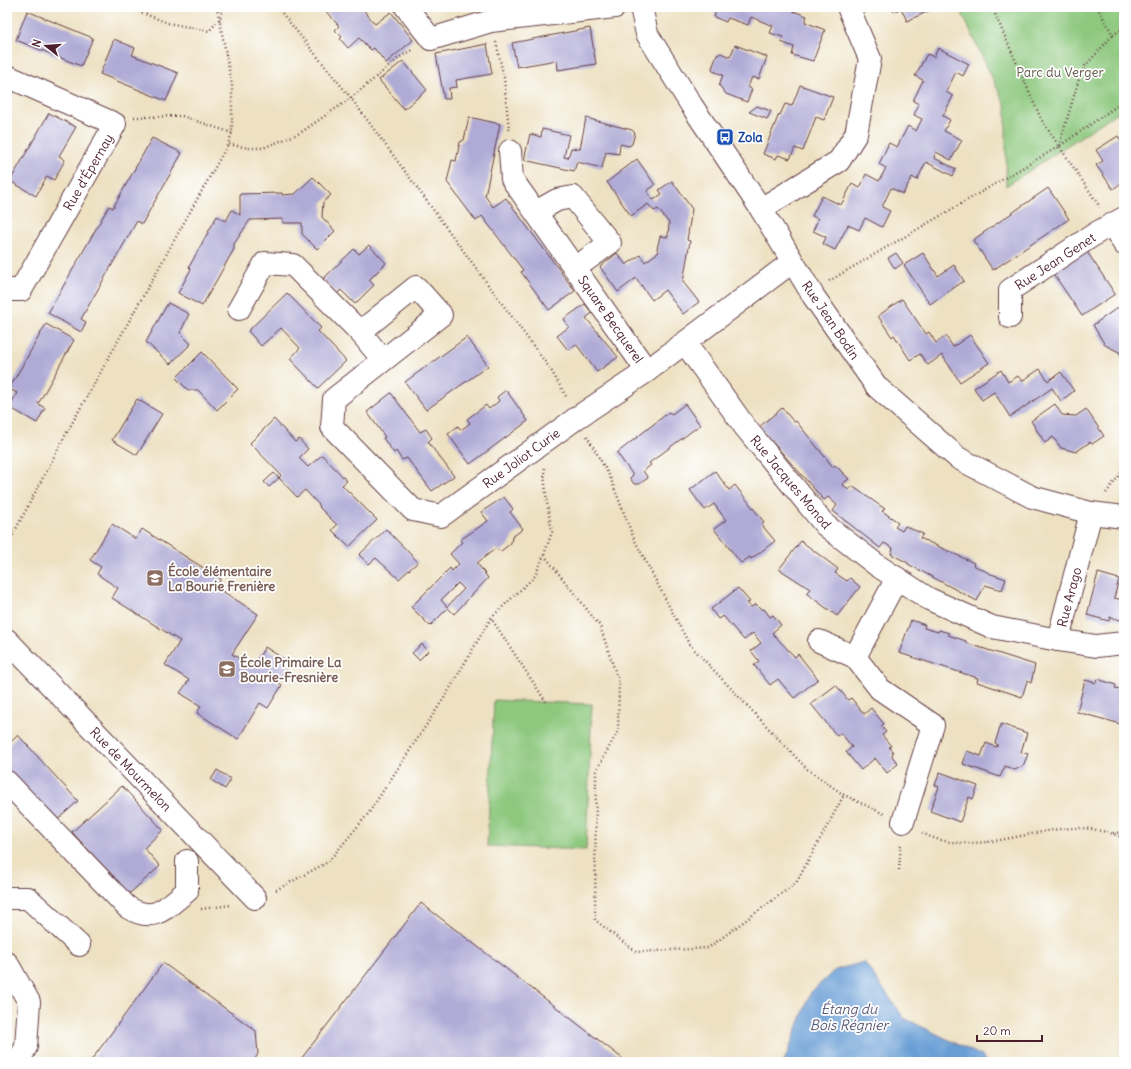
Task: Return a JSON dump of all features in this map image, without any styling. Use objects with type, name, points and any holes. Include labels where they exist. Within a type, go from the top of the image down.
[{"type":"street","points":[[406,7],[431,39],[493,14],[615,7]]},
{"type":"street","name":"Rue Jean Bodin","points":[[641,7],[648,34],[692,106],[761,209],[814,297],[877,387],[958,458],[1032,497],[1092,513],[1124,518]]},
{"type":"street","points":[[761,209],[839,161],[856,134],[870,58],[848,7]]},
{"type":"street","name":"Rue d’Épernay","points":[[7,76],[115,124],[21,290],[7,290]]},
{"type":"street","name":"Square Becquerel","points":[[510,151],[512,179],[647,371]]},
{"type":"street","name":"Square Becquerel","points":[[536,212],[557,200],[573,197],[610,243],[575,268]]},
{"type":"street","points":[[1118,222],[1124,244]]},
{"type":"street","name":"Rue Jean Genet","points":[[1010,317],[1010,290],[1098,232],[1118,222]]},
{"type":"street","name":"Rue Joliot Curie","points":[[360,332],[416,287],[441,315],[334,399],[332,427],[413,510],[440,516],[583,426],[647,371],[792,262]]},
{"type":"street","points":[[239,309],[266,263],[293,265],[360,332],[383,360]]},
{"type":"street","name":"Rue Jacques Monod","points":[[685,343],[745,427],[825,525],[878,566],[929,599],[992,627],[1058,640]]},
{"type":"street","name":"Rue Arago","points":[[1092,513],[1058,640],[1096,646],[1124,643]]},
{"type":"street","points":[[855,657],[897,578]]},
{"type":"street","name":"Rue de Mourmelon","points":[[7,640],[254,898]]},
{"type":"street","points":[[819,641],[855,657],[880,689],[934,725],[902,822]]},
{"type":"street","points":[[7,782],[127,907],[139,914],[157,914],[188,891],[187,861]]},
{"type":"street","points":[[7,898],[28,898],[79,944]]},
{"type":"street","points":[[7,963],[29,1002],[26,1047],[18,1062]]},
{"type":"path","points":[[127,7],[168,23],[209,31],[220,19],[223,7]]},
{"type":"path","points":[[7,546],[66,434],[228,144],[232,133],[232,85],[217,7]]},
{"type":"path","points":[[277,7],[351,98],[551,370],[610,477],[634,539],[689,644],[806,769],[844,795],[937,840],[971,844],[1076,828],[1112,833],[1124,832]]},
{"type":"path","points":[[992,7],[1041,119],[1058,147],[1118,222]]},
{"type":"path","points":[[1097,7],[1113,34]]},
{"type":"path","points":[[493,14],[504,78],[510,151]]},
{"type":"path","points":[[1058,147],[1079,79],[1085,66],[1113,34],[1124,28]]},
{"type":"path","points":[[228,144],[248,148],[263,148],[277,144],[300,133],[351,98],[400,57],[431,39]]},
{"type":"path","points":[[814,297],[832,278],[1058,147],[1124,101]]},
{"type":"path","points":[[115,124],[136,116],[182,116],[232,133]]},
{"type":"path","points":[[581,440],[583,426]]},
{"type":"path","points":[[201,909],[227,906],[254,898],[286,886],[328,862],[372,808],[446,695],[491,618],[535,576],[552,532],[544,474],[547,463]]},
{"type":"path","points":[[544,555],[600,626],[619,683],[618,731],[596,771],[595,920],[636,952],[708,948],[796,883],[844,795]]},
{"type":"path","points":[[491,618],[546,702]]},
{"type":"path","points":[[899,870],[902,822]]},
{"type":"path","points":[[1112,833],[1124,838]]},
{"type":"green space","name":"Parc du Verger","points":[[959,7],[1124,7],[1124,108],[1006,186],[1006,107]]},
{"type":"green space","points":[[494,700],[592,704],[586,850],[487,846]]},
{"type":"water","name":"Étang du Bois Régnier","points":[[864,962],[904,1018],[982,1056],[986,1062],[784,1062],[811,992],[835,970]]},
{"type":"building","points":[[322,7],[361,7],[375,24],[391,12],[413,40],[386,63],[374,48],[371,50],[359,38],[348,48],[340,39],[342,37],[335,30],[339,26]]},
{"type":"building","points":[[717,7],[795,7],[793,11],[807,16],[805,22],[825,30],[813,61],[792,55],[794,47],[781,42],[783,37],[770,33],[773,26],[751,17],[748,25],[728,18],[726,22],[714,17]]},
{"type":"building","points":[[892,7],[932,7],[933,9],[907,21],[901,8],[894,12]]},
{"type":"building","points":[[27,11],[93,38],[81,66],[16,40]]},
{"type":"building","points":[[590,28],[596,64],[558,70],[557,60],[517,67],[512,43]]},
{"type":"building","points":[[114,39],[135,48],[132,55],[178,73],[166,101],[100,74]]},
{"type":"building","points":[[487,44],[492,74],[456,80],[457,87],[449,88],[450,99],[444,99],[436,54]]},
{"type":"building","points":[[735,45],[767,57],[759,79],[752,77],[748,87],[752,89],[747,102],[726,94],[719,85],[723,75],[713,71],[712,68],[717,55],[721,53],[730,57]]},
{"type":"building","points":[[938,48],[969,64],[963,76],[956,72],[946,92],[953,96],[943,116],[950,120],[944,131],[962,140],[951,160],[936,152],[934,158],[956,169],[953,176],[926,162],[917,180],[912,177],[903,194],[891,188],[882,207],[890,211],[882,227],[865,218],[859,230],[848,225],[835,250],[823,244],[826,237],[813,231],[818,219],[812,216],[822,196],[841,205],[852,184],[860,188],[866,174],[879,181],[886,168],[879,164],[889,143],[897,147],[908,126],[916,131],[922,119],[914,115],[919,104],[913,101],[923,80],[915,76],[927,54],[934,57]]},
{"type":"building","points":[[403,61],[427,90],[404,109],[379,80]]},
{"type":"building","points":[[800,85],[833,97],[824,120],[816,117],[803,151],[795,148],[790,159],[778,155],[776,159],[763,154],[779,114],[780,115],[785,104],[792,106]]},
{"type":"building","points":[[757,106],[771,111],[767,119],[749,112]]},
{"type":"building","points":[[49,113],[76,127],[59,156],[65,160],[54,180],[47,176],[36,196],[10,181]]},
{"type":"building","points":[[469,117],[500,124],[485,196],[493,207],[506,198],[575,291],[549,310],[521,272],[523,270],[482,216],[476,221],[447,182],[452,160],[456,161],[460,142],[464,140]]},
{"type":"building","points":[[586,118],[632,130],[635,133],[632,144],[629,146],[620,144],[619,154],[606,152],[602,168],[577,162],[574,171],[524,160],[530,134],[541,137],[542,129],[569,135],[564,157],[568,158],[571,148],[580,149]]},
{"type":"building","points":[[1118,136],[1124,145],[1124,181],[1113,189],[1096,165],[1103,161],[1096,150]]},
{"type":"building","points":[[152,138],[182,153],[142,224],[137,221],[81,319],[86,322],[81,332],[48,313],[109,206],[113,208]]},
{"type":"building","points":[[637,159],[655,185],[647,191],[653,200],[662,194],[659,190],[672,181],[692,209],[687,240],[690,241],[683,282],[699,302],[683,314],[665,290],[652,300],[636,278],[618,292],[600,267],[617,253],[626,265],[640,255],[645,262],[659,252],[657,249],[660,236],[668,237],[669,223],[658,209],[654,211],[648,204],[631,216],[607,182]]},
{"type":"building","points":[[313,177],[331,195],[323,202],[322,217],[335,231],[317,249],[302,234],[302,223],[283,223],[283,219],[250,220],[234,244],[234,249],[202,306],[178,293],[191,269],[189,267],[217,216],[226,221],[232,210],[240,215],[240,194],[295,194]]},
{"type":"building","points":[[1048,188],[1069,219],[993,270],[973,240]]},
{"type":"building","points":[[369,245],[386,263],[369,280],[374,285],[355,304],[341,290],[337,294],[323,279],[354,249],[359,254]]},
{"type":"building","points":[[1086,250],[1115,294],[1082,316],[1053,273]]},
{"type":"building","points":[[896,253],[903,263],[895,269],[888,258]]},
{"type":"building","points":[[923,253],[938,276],[954,265],[964,281],[930,304],[904,265]]},
{"type":"building","points":[[287,293],[321,328],[318,331],[346,361],[318,388],[290,359],[300,348],[281,328],[261,346],[248,331]]},
{"type":"building","points":[[902,299],[926,334],[929,332],[936,343],[946,336],[953,347],[970,335],[989,363],[960,382],[942,355],[928,365],[920,354],[910,360],[894,335],[892,337],[878,316]]},
{"type":"building","points":[[168,303],[189,314],[180,333],[191,344],[170,364],[146,342]]},
{"type":"building","points":[[585,304],[592,313],[586,318],[618,357],[597,372],[576,344],[568,350],[557,336],[569,327],[564,319]]},
{"type":"building","points":[[1120,306],[1124,312],[1124,360],[1119,352],[1105,345],[1093,325]]},
{"type":"building","points":[[46,324],[74,340],[38,404],[45,408],[37,423],[9,407],[17,393],[9,389]]},
{"type":"building","points":[[467,337],[488,366],[426,410],[405,382]]},
{"type":"building","points":[[202,352],[238,389],[217,410],[198,390],[188,390],[176,378]]},
{"type":"building","points":[[1040,369],[1048,381],[1061,372],[1074,391],[1061,401],[1052,388],[1010,417],[994,392],[982,400],[974,388],[1001,370],[1008,382],[1018,376],[1022,381]]},
{"type":"building","points":[[506,390],[528,421],[470,464],[448,434],[458,426],[461,430],[470,423],[467,419],[486,405],[489,409],[499,401],[497,397]]},
{"type":"building","points":[[391,393],[420,432],[426,429],[432,438],[428,442],[454,476],[432,491],[407,458],[402,460],[396,451],[394,453],[383,438],[385,437],[367,412]]},
{"type":"building","points":[[137,399],[162,414],[137,455],[112,440]]},
{"type":"building","points":[[685,404],[700,425],[649,463],[651,465],[643,471],[648,478],[639,484],[634,484],[630,478],[633,475],[617,453],[669,412],[672,414]]},
{"type":"building","points":[[1055,404],[1062,415],[1076,416],[1086,409],[1104,436],[1092,444],[1090,442],[1076,452],[1061,448],[1053,437],[1045,443],[1031,421]]},
{"type":"building","points":[[782,408],[794,422],[796,421],[833,467],[835,465],[849,479],[842,484],[849,490],[852,486],[885,509],[882,511],[898,522],[895,527],[902,531],[905,526],[923,534],[920,538],[974,563],[973,565],[991,574],[1006,579],[1002,590],[985,585],[977,601],[891,554],[893,548],[884,543],[880,548],[833,511],[837,505],[828,497],[824,500],[759,427]]},
{"type":"building","points":[[274,419],[295,442],[299,439],[308,449],[299,458],[308,467],[322,455],[347,481],[342,485],[377,520],[349,547],[332,530],[337,525],[305,490],[297,497],[279,478],[281,475],[250,443]]},
{"type":"building","points":[[715,471],[729,490],[735,485],[764,522],[761,524],[775,541],[751,559],[750,557],[741,563],[714,529],[726,520],[714,504],[705,510],[690,490]]},
{"type":"building","points":[[274,473],[279,478],[269,487],[264,482]]},
{"type":"building","points":[[504,497],[513,509],[510,512],[523,529],[512,537],[511,543],[501,551],[495,549],[477,563],[488,578],[454,614],[448,608],[430,626],[411,607],[450,568],[452,571],[459,564],[450,554],[462,542],[460,540],[488,521],[481,512]],"holes":[[[458,583],[464,589],[447,607],[441,600]]]},
{"type":"building","points":[[112,524],[136,539],[142,529],[221,579],[216,587],[258,614],[232,654],[253,667],[265,647],[290,663],[278,682],[282,685],[268,708],[260,703],[238,739],[197,713],[201,706],[180,693],[189,680],[165,665],[180,641],[112,598],[118,588],[97,574],[101,567],[90,560]]},
{"type":"building","points":[[386,529],[418,562],[399,579],[376,558],[369,564],[359,555]]},
{"type":"building","points":[[801,541],[838,569],[835,573],[847,581],[850,578],[860,587],[837,616],[806,593],[810,589],[779,569]]},
{"type":"building","points":[[1098,573],[1119,579],[1114,598],[1124,600],[1124,621],[1110,617],[1109,621],[1087,615]]},
{"type":"building","points":[[738,588],[750,602],[747,603],[751,607],[756,604],[762,610],[764,609],[770,617],[773,615],[781,625],[772,633],[795,657],[798,654],[818,679],[794,698],[778,679],[770,685],[754,665],[759,661],[751,651],[761,643],[753,633],[744,640],[723,616],[718,619],[711,609]]},
{"type":"building","points":[[911,620],[925,625],[924,628],[949,633],[948,635],[966,641],[966,643],[1035,665],[1031,683],[1027,681],[1022,697],[977,682],[978,678],[899,653]]},
{"type":"building","points":[[422,644],[428,651],[419,660],[412,653]]},
{"type":"building","points":[[1097,679],[1116,685],[1115,688],[1124,690],[1124,713],[1121,724],[1077,712],[1085,680],[1096,683]]},
{"type":"building","points":[[836,685],[848,700],[851,698],[864,714],[871,708],[884,724],[881,726],[886,732],[882,735],[891,746],[889,747],[893,752],[892,756],[898,764],[887,773],[875,758],[861,770],[846,752],[852,747],[841,733],[837,736],[811,704]]},
{"type":"building","points":[[1001,724],[1027,733],[1021,752],[1028,754],[1023,766],[1015,770],[1005,766],[1000,777],[963,764],[967,751],[981,756],[986,743],[996,747],[998,745],[995,743]]},
{"type":"building","points":[[18,735],[78,801],[55,822],[7,769],[7,746]]},
{"type":"building","points":[[217,770],[231,779],[225,789],[211,780]]},
{"type":"building","points":[[940,772],[978,786],[973,799],[969,797],[960,822],[930,811],[939,787],[935,785]]},
{"type":"building","points":[[122,786],[163,830],[144,848],[160,866],[129,894],[72,832]]},
{"type":"building","points":[[421,903],[627,1062],[305,1062],[301,1059]]},
{"type":"building","points":[[163,963],[256,1031],[258,1054],[253,1062],[90,1062]]},
{"type":"place","name":"Zola","points":[[725,137]]},
{"type":"place","name":"École élémentaire La Bourie Frenière","points":[[155,578]]},
{"type":"place","name":"École Primaire La Bourie-Fresnière","points":[[227,669]]}]
